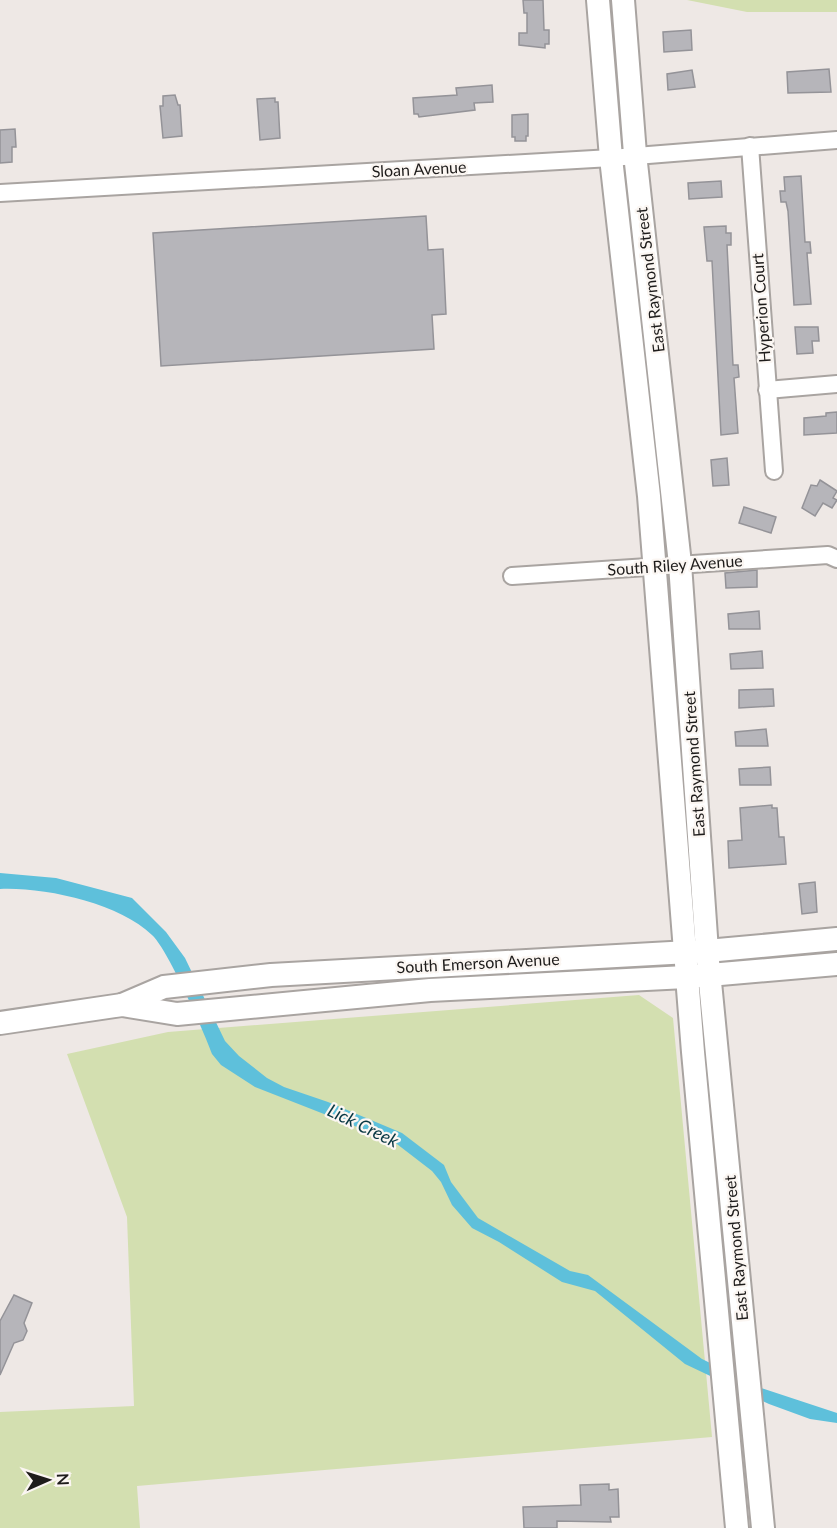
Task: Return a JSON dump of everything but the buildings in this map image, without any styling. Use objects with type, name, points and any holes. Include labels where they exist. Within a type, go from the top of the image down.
[{"type":"main road","name":"East Raymond Street","points":[[598,0],[611,158],[643,434],[696,952],[710,975],[763,1528]]},
{"type":"main road","name":"East Raymond Street","points":[[623,0],[635,154],[680,564],[696,952],[686,977],[737,1528]]},
{"type":"main road","name":"South Emerson Avenue","points":[[0,1023],[122,1005],[164,987],[216,980],[321,971],[696,952],[837,939]]},
{"type":"main road","name":"South Emerson Avenue","points":[[122,1005],[177,1014],[229,1007],[430,990],[686,977],[837,964]]},
{"type":"street","name":"Sloan Avenue","points":[[0,193],[611,158],[635,154],[837,140]]},
{"type":"street","name":"Hyperion Court","points":[[750,146],[774,471]]},
{"type":"street","points":[[768,390],[837,384]]},
{"type":"street","name":"South Riley Avenue","points":[[513,576],[828,555],[837,559]]},
{"type":"green space","points":[[687,0],[837,0],[837,12],[747,12]]},
{"type":"green space","points":[[639,995],[673,1018],[712,1437],[137,1486],[140,1528],[0,1528],[0,1412],[134,1406],[127,1217],[67,1054],[168,1032]]},
{"type":"water","name":"Lick Creek","points":[[0,873],[56,878],[132,898],[166,932],[185,958],[225,1041],[239,1056],[267,1078],[284,1087],[328,1102],[402,1133],[444,1165],[451,1182],[478,1218],[570,1271],[588,1275],[702,1359],[761,1388],[837,1413],[837,1423],[810,1419],[769,1404],[685,1364],[595,1291],[562,1282],[499,1242],[472,1228],[452,1205],[441,1182],[432,1171],[393,1141],[255,1087],[221,1065],[212,1054],[167,956],[152,935],[121,914],[80,899],[38,891],[0,889]]}]
